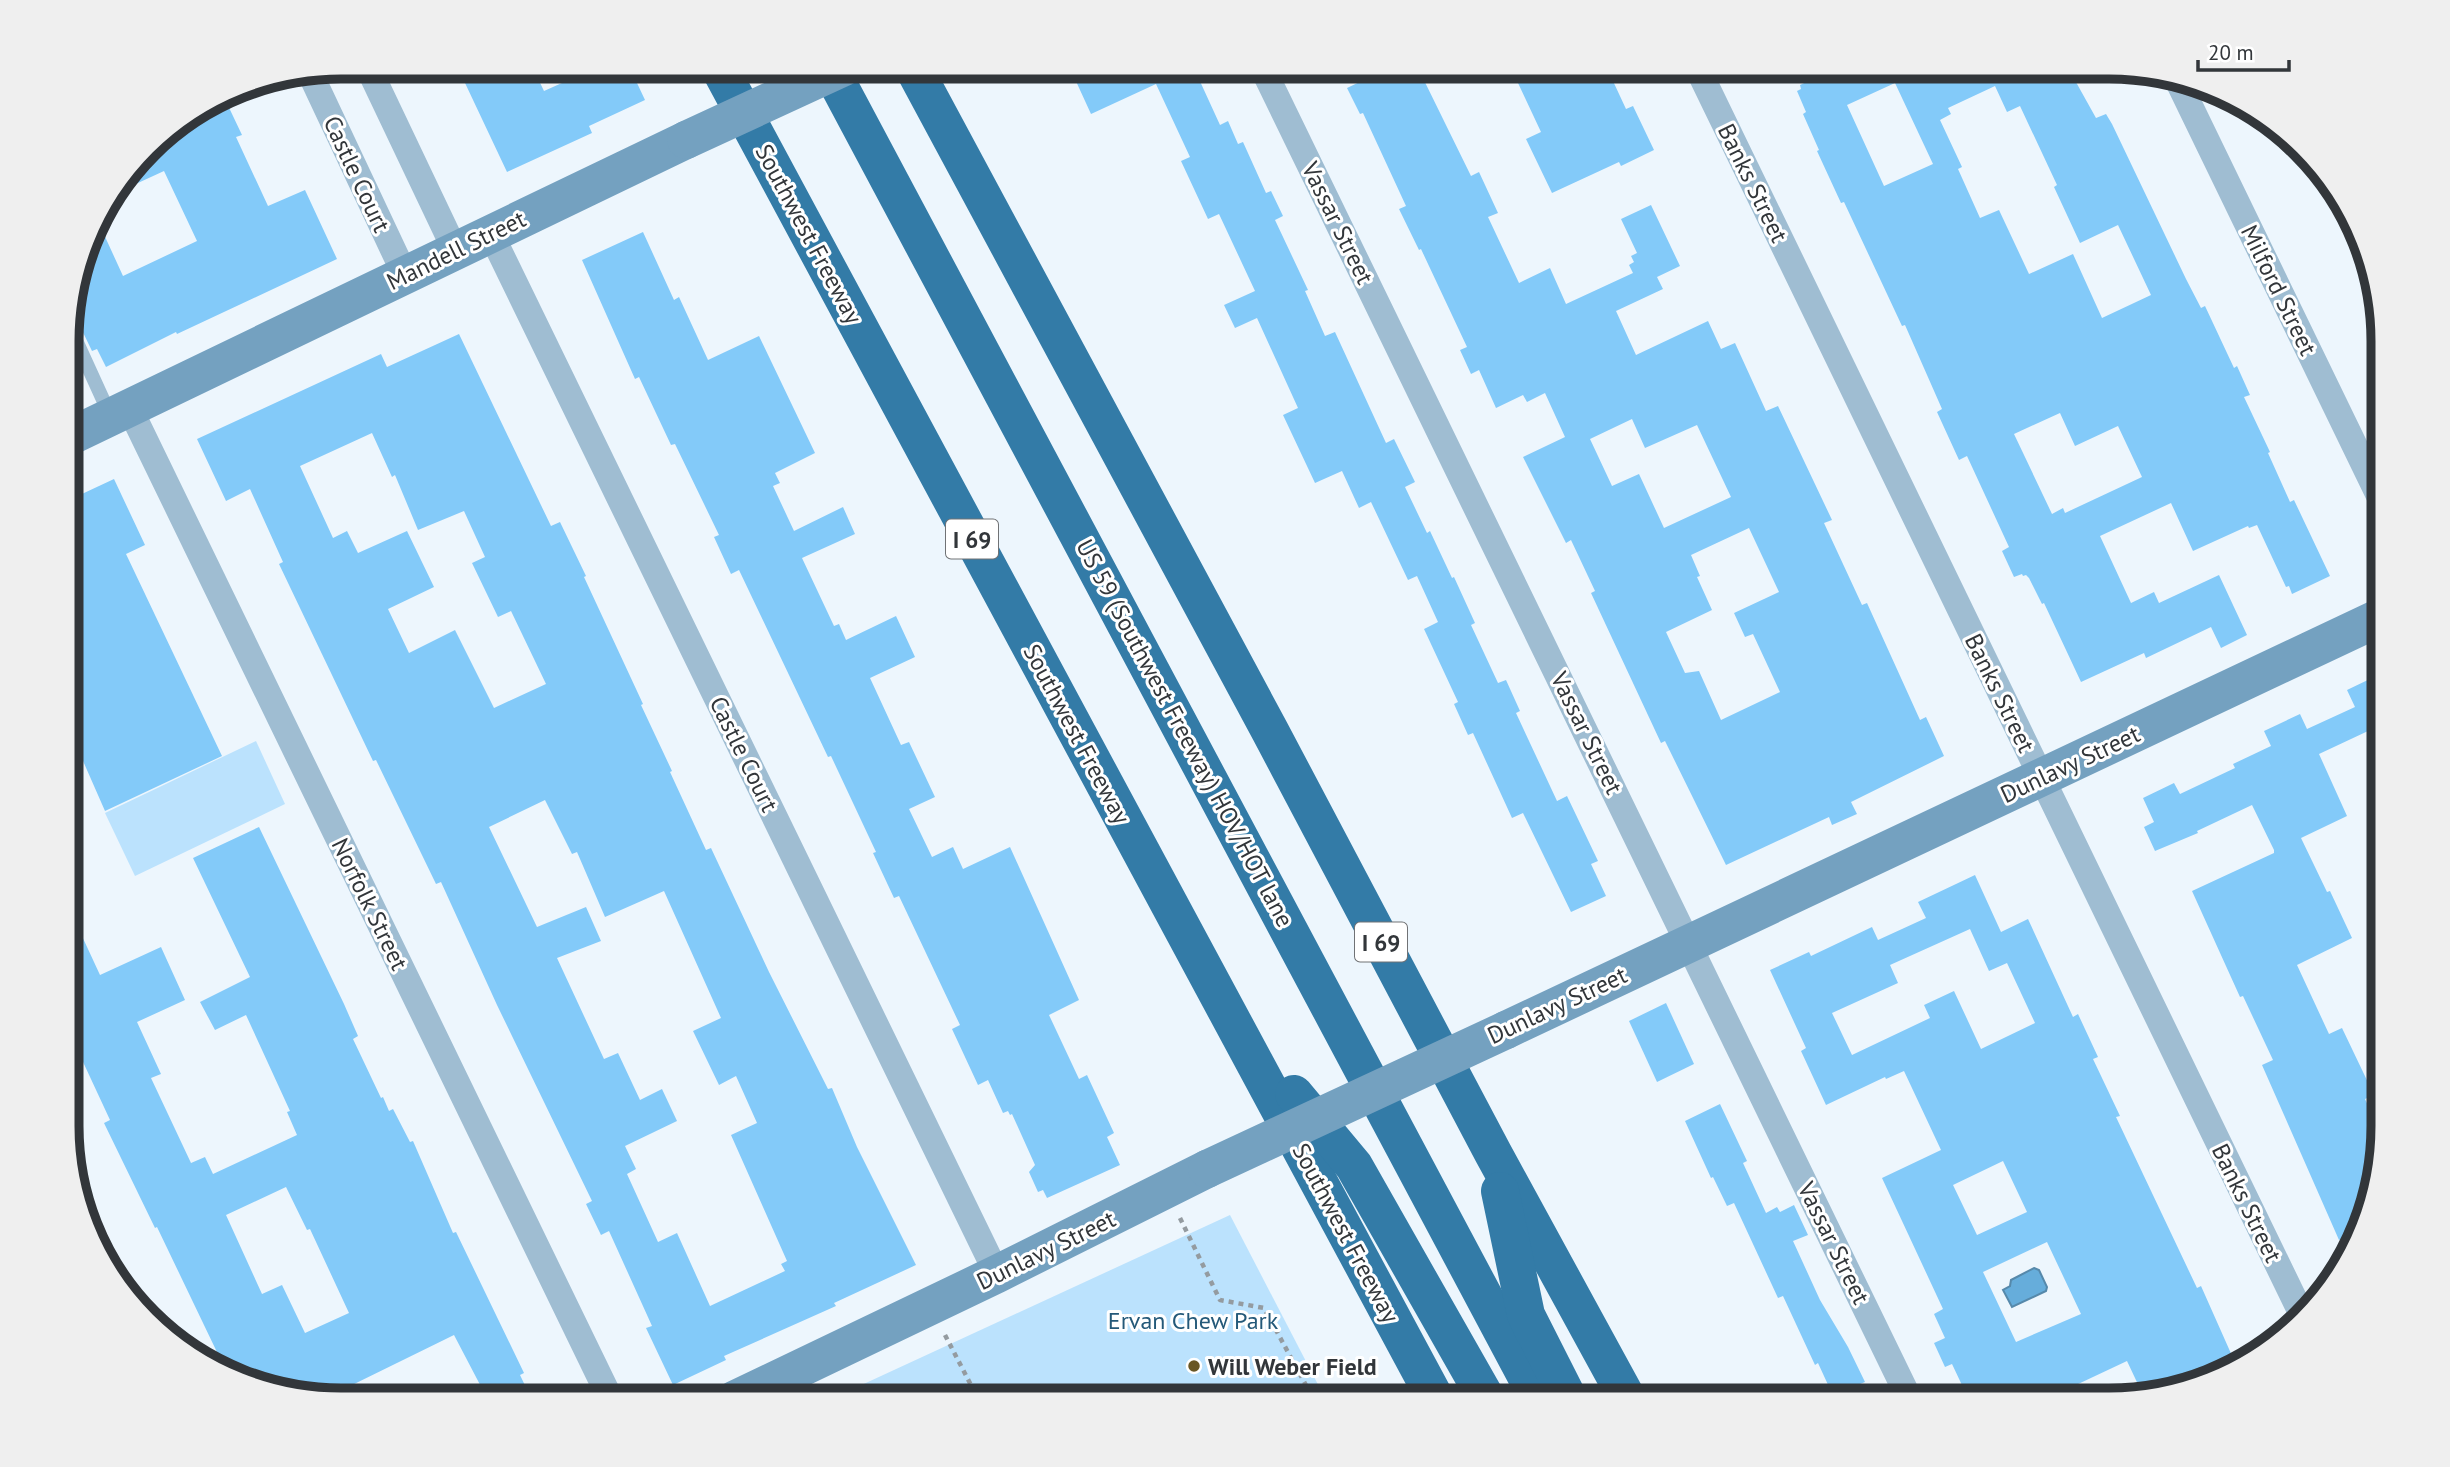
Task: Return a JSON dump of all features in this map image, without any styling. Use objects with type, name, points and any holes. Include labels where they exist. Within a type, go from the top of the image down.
[{"type":"highway","name":"Southwest Freeway","points":[[726,79],[1430,1388]]},
{"type":"highway","name":"US 59 (Southwest Freeway) HOV/HOT lane","points":[[836,79],[1533,1388]]},
{"type":"highway","name":"I 69","points":[[920,79],[1493,1153],[1621,1388]]},
{"type":"highway","points":[[1226,1012],[1354,1166],[1480,1388]]},
{"type":"highway","points":[[1493,1153],[1527,1315],[1563,1388]]},
{"type":"street","points":[[374,79],[455,250]]},
{"type":"street","name":"Mandell Street","points":[[79,432],[816,79]]},
{"type":"street","name":"Vassar Street","points":[[1268,79],[1904,1388]]},
{"type":"street","name":"Banks Street","points":[[1703,79],[2298,1308]]},
{"type":"street","name":"Castle Court","points":[[313,80],[405,275]]},
{"type":"street","name":"Milford Street","points":[[2182,89],[2371,479]]},
{"type":"street","name":"Castle Court","points":[[491,234],[997,1274]]},
{"type":"street","name":"Norfolk Street","points":[[119,411],[605,1388]]},
{"type":"street","name":"Dunlavy Street","points":[[759,1388],[1207,1169],[2371,622]]},
{"type":"lane","points":[[79,343],[119,411]]},
{"type":"path","points":[[1166,1190],[1220,1300],[1264,1308],[1307,1388]]},
{"type":"path","points":[[931,1306],[972,1388]]},
{"type":"green space","points":[[256,741],[285,804],[135,876],[105,813]]},
{"type":"green space","name":"Ervan Chew Park","points":[[1230,1215],[1320,1388],[855,1388]]},
{"type":"water","points":[[2034,1268],[2039,1270],[2047,1287],[2046,1291],[2012,1307],[2003,1290],[2010,1286],[2011,1280]]},
{"type":"building","points":[[463,79],[538,79],[544,91],[571,79],[635,79],[645,100],[589,126],[592,133],[507,172]]},
{"type":"building","points":[[1075,79],[1199,79],[1220,125],[1228,121],[1238,144],[1243,142],[1266,193],[1271,191],[1283,216],[1275,220],[1308,290],[1305,291],[1325,336],[1335,332],[1386,443],[1394,439],[1415,482],[1405,487],[1427,533],[1430,531],[1452,578],[1454,577],[1475,623],[1471,625],[1498,683],[1506,680],[1520,711],[1516,713],[1557,801],[1567,796],[1598,861],[1591,864],[1606,896],[1571,912],[1523,813],[1512,818],[1473,733],[1468,735],[1454,704],[1458,702],[1424,629],[1438,622],[1417,576],[1408,580],[1371,502],[1359,508],[1342,471],[1315,483],[1283,415],[1298,408],[1257,318],[1235,328],[1224,305],[1255,291],[1219,214],[1208,219],[1181,161],[1190,157],[1156,84],[1091,114]]},
{"type":"building","points":[[1366,79],[1423,79],[1471,176],[1479,172],[1498,213],[1488,217],[1519,283],[1550,268],[1566,304],[1633,273],[1629,265],[1634,262],[1631,256],[1637,253],[1621,219],[1651,205],[1680,266],[1657,277],[1663,289],[1616,311],[1636,355],[1708,321],[1721,349],[1735,343],[1766,411],[1778,406],[1832,520],[1824,523],[1862,605],[1867,603],[1920,720],[1926,717],[1944,756],[1851,802],[1857,814],[1832,825],[1829,817],[1726,865],[1665,741],[1661,743],[1591,593],[1595,591],[1571,540],[1566,543],[1523,457],[1565,437],[1545,393],[1527,402],[1523,395],[1496,408],[1479,370],[1471,374],[1460,350],[1467,347],[1399,209],[1406,206],[1363,113],[1360,114],[1347,88]],"holes":[[[1632,419],[1645,448],[1697,425],[1731,497],[1664,528],[1639,474],[1612,486],[1590,439]],[[1749,528],[1779,592],[1734,613],[1745,637],[1753,634],[1780,692],[1721,720],[1699,671],[1685,673],[1666,632],[1712,610],[1697,577],[1700,576],[1691,555]]]},
{"type":"building","points":[[1516,79],[1612,79],[1626,109],[1633,106],[1654,150],[1621,166],[1619,162],[1552,193],[1526,139],[1541,132]]},
{"type":"building","points":[[1813,79],[2074,79],[2096,118],[2106,114],[2112,124],[2186,279],[2201,308],[2205,306],[2234,368],[2237,366],[2250,395],[2244,397],[2270,452],[2268,453],[2290,502],[2294,500],[2330,576],[2292,594],[2289,586],[2286,587],[2257,525],[2248,526],[2193,551],[2171,503],[2100,536],[2131,603],[2154,592],[2159,603],[2219,575],[2247,635],[2221,648],[2211,627],[2146,658],[2144,653],[2081,682],[2044,603],[2042,604],[2029,578],[2022,574],[2014,577],[2002,551],[2009,547],[1967,456],[1959,460],[1937,412],[1942,409],[1905,325],[1902,326],[1817,151],[1819,150],[1803,114],[1806,112],[1797,91],[1801,89],[1800,85]],"holes":[[[1895,83],[1933,164],[1884,186],[1847,105]],[[1995,86],[2007,112],[2020,106],[2057,185],[2054,187],[2080,243],[2118,225],[2151,295],[2102,318],[2073,254],[2029,274],[1999,210],[1980,218],[1958,169],[1962,167],[1940,120],[1951,114],[1948,108]],[[2060,413],[2075,446],[2118,426],[2142,477],[2065,513],[2063,508],[2052,514],[2014,434]]]},
{"type":"building","points":[[228,105],[242,135],[236,137],[268,206],[305,190],[337,259],[106,367],[97,349],[92,351],[79,324],[88,273],[103,232],[123,276],[197,241],[164,171],[128,187],[155,155],[181,133]]},
{"type":"building","points":[[643,232],[674,300],[679,297],[708,360],[759,336],[815,453],[775,473],[780,483],[773,486],[794,531],[843,507],[855,534],[802,558],[834,626],[839,624],[846,640],[896,616],[915,657],[870,678],[901,745],[909,742],[935,797],[909,809],[932,857],[953,847],[963,869],[1010,847],[1079,1000],[1049,1015],[1079,1079],[1087,1075],[1114,1133],[1107,1137],[1120,1165],[1047,1198],[1043,1190],[1038,1192],[1029,1172],[1035,1165],[1012,1114],[1008,1111],[1003,1113],[988,1080],[978,1085],[952,1029],[960,1025],[899,896],[894,898],[873,853],[876,852],[831,756],[828,757],[739,570],[731,574],[714,537],[719,535],[675,444],[671,445],[639,377],[635,379],[582,260]]},
{"type":"building","points":[[459,334],[551,526],[560,522],[706,850],[711,848],[769,972],[828,1089],[832,1088],[857,1147],[916,1265],[834,1303],[836,1306],[724,1356],[726,1360],[673,1385],[646,1328],[652,1326],[609,1231],[601,1235],[586,1204],[592,1201],[441,882],[436,884],[376,760],[373,761],[279,564],[283,562],[250,489],[226,501],[197,439],[381,354],[387,367]],"holes":[[[372,433],[392,477],[395,475],[418,530],[464,511],[485,557],[472,563],[498,617],[511,611],[546,684],[494,708],[455,630],[409,653],[388,609],[434,587],[407,531],[358,553],[347,531],[333,538],[300,466]],[[545,800],[572,854],[577,852],[605,917],[664,891],[721,1018],[693,1031],[719,1085],[736,1076],[757,1123],[731,1135],[787,1261],[781,1264],[785,1271],[710,1306],[677,1233],[658,1242],[627,1174],[636,1169],[625,1146],[677,1121],[662,1089],[640,1100],[618,1053],[604,1059],[557,958],[601,941],[586,907],[537,927],[489,827]]]},
{"type":"building","points":[[114,479],[145,545],[126,554],[222,756],[105,811],[79,752],[79,495]]},
{"type":"building","points":[[2371,678],[2371,730],[2319,754],[2347,816],[2301,838],[2352,938],[2297,965],[2329,1034],[2342,1028],[2371,1089],[2371,1096],[2365,1099],[2371,1112],[2371,1143],[2366,1177],[2351,1227],[2347,1236],[2339,1240],[2262,1065],[2273,1060],[2243,996],[2240,997],[2192,891],[2274,853],[2274,850],[2252,805],[2197,831],[2198,833],[2155,851],[2144,827],[2154,822],[2143,798],[2174,783],[2180,794],[2235,768],[2233,764],[2271,746],[2264,731],[2300,714],[2307,729],[2355,707],[2347,690]]},
{"type":"building","points":[[259,827],[344,1004],[358,1036],[353,1039],[381,1098],[383,1097],[389,1111],[393,1109],[410,1142],[413,1141],[453,1233],[456,1232],[524,1373],[520,1375],[526,1388],[482,1388],[454,1335],[346,1388],[306,1386],[273,1379],[220,1358],[104,1123],[110,1120],[79,1053],[79,930],[100,975],[161,947],[185,1000],[137,1022],[161,1074],[151,1078],[191,1163],[205,1157],[213,1174],[297,1135],[287,1112],[290,1111],[246,1015],[215,1030],[200,1002],[250,977],[193,858]],"holes":[[[286,1187],[307,1230],[310,1229],[349,1313],[305,1333],[282,1285],[262,1294],[226,1215]]]},
{"type":"building","points":[[1975,875],[2001,932],[2028,919],[2073,1017],[2078,1014],[2098,1057],[2093,1059],[2120,1116],[2116,1117],[2197,1288],[2201,1286],[2233,1357],[2194,1374],[2139,1387],[2127,1361],[2070,1388],[1963,1388],[1952,1364],[1945,1367],[1934,1343],[1945,1338],[1934,1314],[1943,1309],[1882,1178],[1941,1150],[1904,1071],[1826,1105],[1801,1051],[1806,1048],[1770,970],[1809,952],[1811,956],[1872,927],[1878,940],[1926,918],[1918,902]],"holes":[[[1970,929],[1989,971],[2007,963],[2035,1023],[1981,1049],[1954,991],[1924,1005],[1930,1018],[1852,1055],[1832,1013],[1898,983],[1890,965]],[[2003,1161],[2027,1212],[1977,1235],[1953,1185]],[[2047,1242],[2081,1314],[2016,1342],[1983,1272]]]},
{"type":"building","points":[[1666,1003],[1694,1064],[1657,1082],[1629,1021]]},
{"type":"building","points":[[1720,1104],[1747,1161],[1743,1163],[1766,1213],[1777,1207],[1780,1212],[1794,1205],[1808,1235],[1793,1241],[1820,1300],[1865,1382],[1860,1384],[1862,1388],[1829,1388],[1818,1363],[1815,1365],[1783,1296],[1778,1298],[1734,1203],[1727,1206],[1713,1177],[1711,1178],[1685,1121]]},
{"type":"place","name":"Will Weber Field","points":[[1194,1366]]}]
